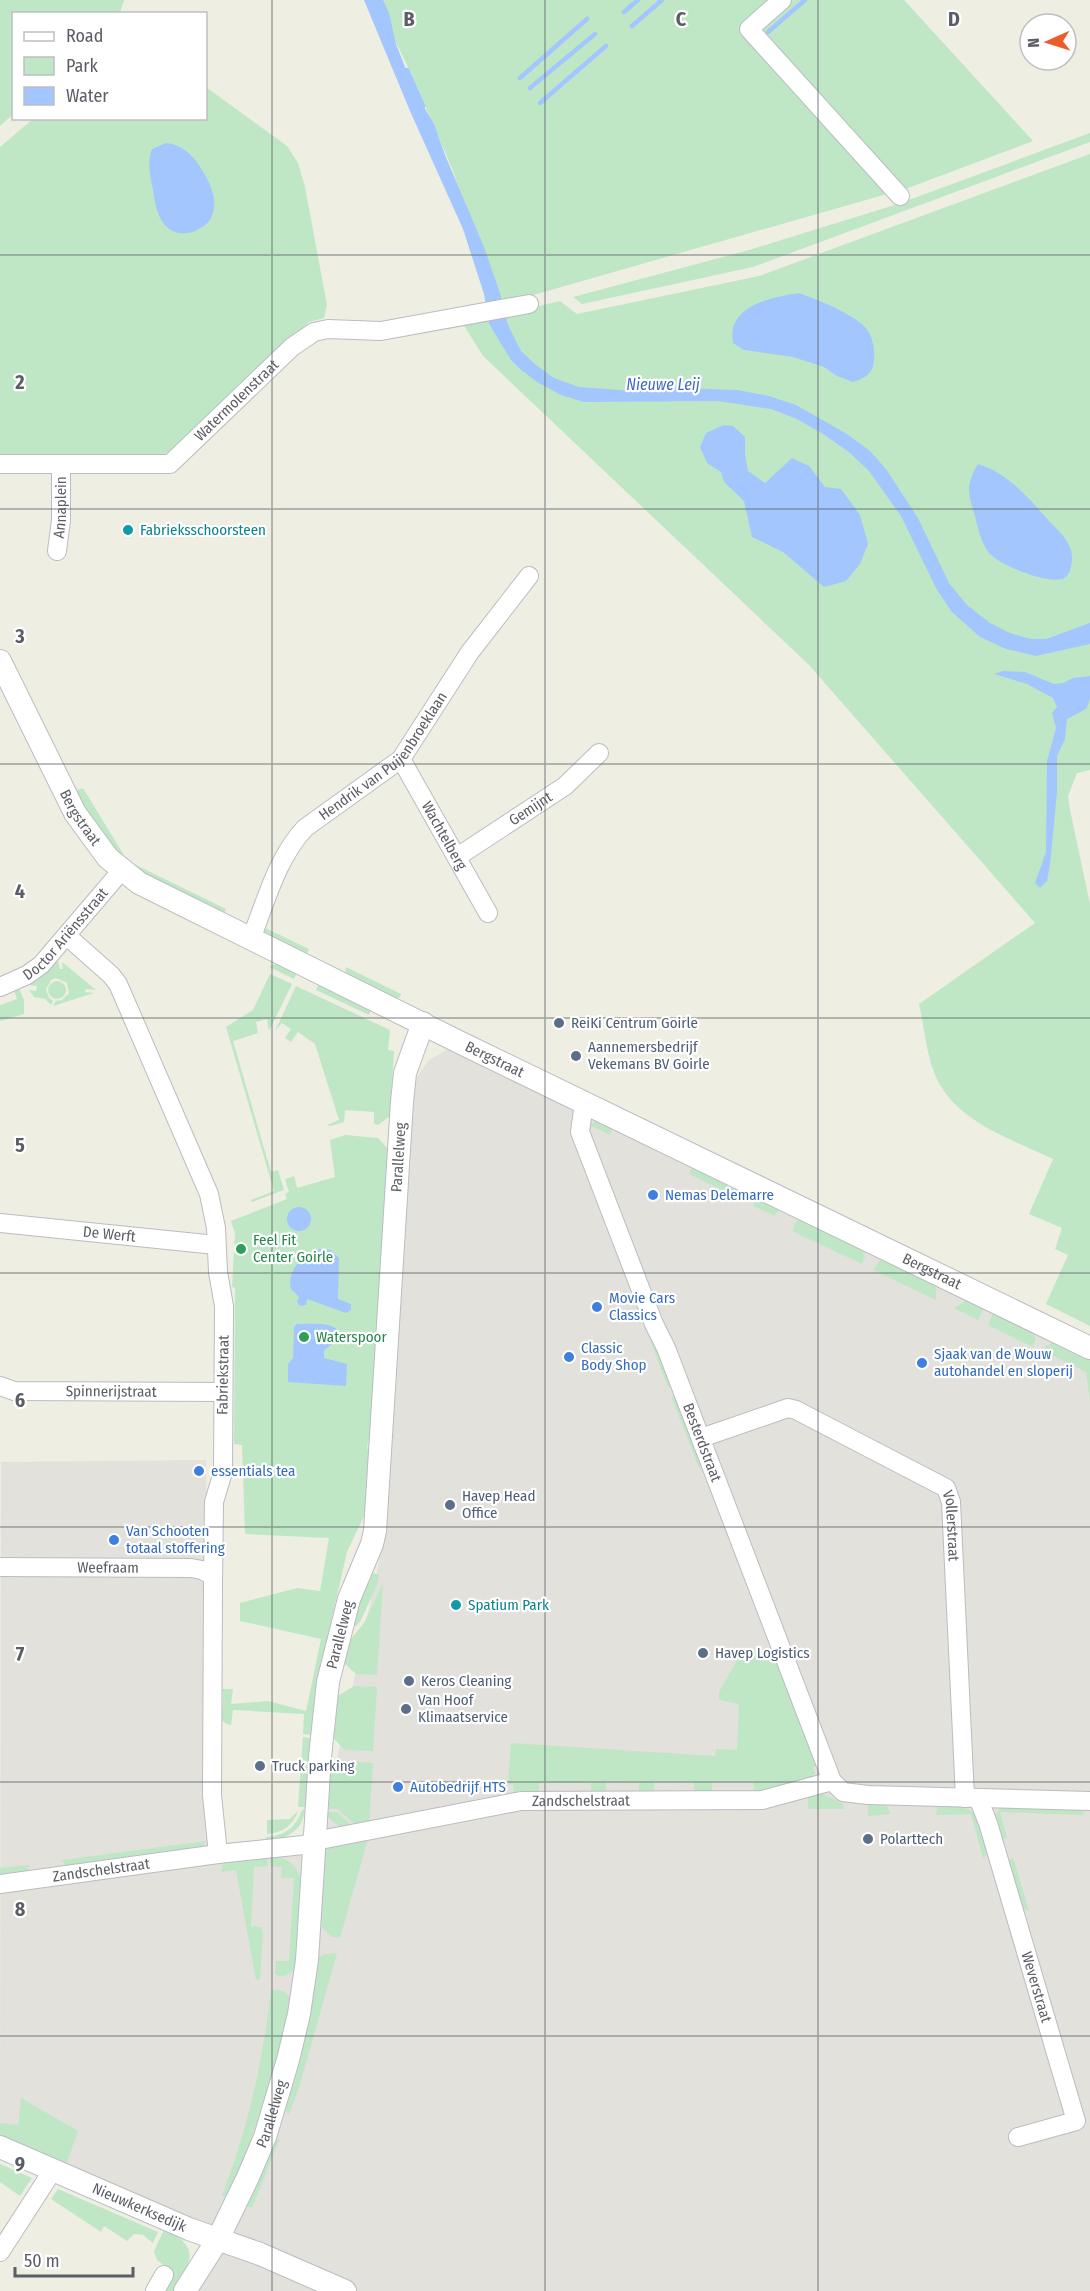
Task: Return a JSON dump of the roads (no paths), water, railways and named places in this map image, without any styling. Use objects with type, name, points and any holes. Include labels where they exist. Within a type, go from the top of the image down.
[{"type":"street","points":[[782,0],[749,29],[900,196]]},
{"type":"street","name":"Watermolenstraat","points":[[0,464],[170,464],[292,347],[314,332],[328,329],[381,330],[523,306]]},
{"type":"street","name":"Annaplein","points":[[57,551],[61,520],[61,465]]},
{"type":"street","name":"Hendrik van Puijenbroeklaan","points":[[250,939],[282,860],[292,842],[305,828],[401,759],[470,652],[528,576]]},
{"type":"street","name":"Bergstraat","points":[[0,661],[75,813],[98,846],[140,884],[584,1103],[1090,1348]]},
{"type":"street","name":"Gemijnt","points":[[457,857],[565,786],[599,753]]},
{"type":"street","name":"Wachtelberg","points":[[401,759],[488,913]]},
{"type":"street","name":"Doctor Ariënsstraat","points":[[0,987],[27,975],[41,965],[122,870]]},
{"type":"street","name":"Fabriekstraat","points":[[67,936],[118,984],[209,1194],[216,1228],[218,1272],[224,1306],[223,1472],[214,1502],[213,1576],[212,1795],[218,1854]]},
{"type":"street","name":"Parallelweg","points":[[185,2291],[218,2239],[265,2137],[288,2060],[305,1977],[321,1747],[328,1682],[349,1599],[372,1544],[375,1531],[402,1102],[405,1073],[423,1023]]},
{"type":"street","name":"Besterdstraat","points":[[584,1103],[580,1132],[701,1438],[832,1781]]},
{"type":"street","name":"De Werft","points":[[0,1223],[216,1245]]},
{"type":"street","name":"Spinnerijstraat","points":[[0,1386],[14,1391],[223,1392]]},
{"type":"street","name":"Vollerstraat","points":[[701,1438],[788,1408],[796,1410],[946,1488],[951,1502],[971,1798]]},
{"type":"street","name":"Weefraam","points":[[0,1567],[191,1568],[202,1570],[213,1576]]},
{"type":"street","points":[[832,1781],[843,1792],[868,1795],[1090,1801]]},
{"type":"street","name":"Zandschelstraat","points":[[0,1884],[218,1854],[303,1845],[521,1802],[762,1800],[832,1781]]},
{"type":"street","name":"Weverstraat","points":[[971,1798],[988,1823],[1076,2121],[1018,2137]]},
{"type":"street","name":"Nieuwkerksedijk","points":[[0,2147],[189,2229],[260,2254],[345,2291]]},
{"type":"street","points":[[0,2252],[53,2170]]},
{"type":"water","points":[[364,0],[383,0],[389,13],[396,44],[414,90],[434,124],[484,247],[508,325],[521,351],[536,365],[554,378],[579,387],[633,391],[680,388],[737,390],[769,396],[796,405],[847,434],[870,451],[886,469],[918,518],[949,583],[967,605],[990,623],[1010,633],[1031,639],[1046,639],[1090,623],[1090,644],[1036,656],[1006,649],[980,637],[952,612],[937,590],[901,516],[869,471],[849,452],[797,419],[771,409],[718,401],[584,402],[561,395],[537,382],[520,369],[511,360],[489,324],[484,294],[463,229],[410,111]]},
{"type":"water","points":[[166,143],[179,146],[193,157],[209,182],[213,193],[214,208],[210,219],[200,228],[187,233],[168,228],[161,220],[157,210],[150,175],[150,159],[152,149]]},
{"type":"water","points":[[799,293],[844,312],[866,328],[872,339],[874,352],[872,369],[868,375],[853,382],[837,376],[824,367],[793,357],[744,350],[733,343],[736,320],[743,312],[764,301]]},
{"type":"water","points":[[724,425],[733,426],[745,437],[748,471],[765,483],[792,458],[809,466],[825,487],[841,489],[860,515],[868,544],[860,564],[846,581],[824,587],[783,552],[752,537],[744,501],[724,482],[721,472],[707,463],[700,447],[706,433]]},
{"type":"water","points":[[978,464],[1000,474],[1018,488],[1065,538],[1071,550],[1072,563],[1065,578],[1055,580],[1035,576],[1003,563],[990,554],[980,536],[969,495],[969,484]]},
{"type":"water","points":[[1003,671],[1025,672],[1054,684],[1090,676],[1090,699],[1086,709],[1067,719],[1065,739],[1057,756],[1057,792],[1050,865],[1047,881],[1040,888],[1035,883],[1046,852],[1047,761],[1056,728],[1052,713],[1057,707],[1053,698],[1027,684],[994,674]]},
{"type":"water","points":[[299,1207],[304,1208],[310,1214],[310,1224],[304,1230],[299,1231],[294,1230],[288,1224],[287,1219],[288,1214],[294,1208]]},
{"type":"water","points":[[320,1249],[330,1250],[339,1258],[338,1299],[351,1304],[351,1310],[346,1313],[307,1299],[306,1305],[300,1306],[297,1302],[299,1297],[291,1289],[291,1276],[297,1264]]},
{"type":"water","points":[[297,1324],[325,1325],[337,1329],[338,1334],[335,1341],[324,1351],[324,1358],[347,1364],[346,1386],[288,1382],[288,1364],[293,1358],[294,1327]]},
{"type":"waterway","points":[[624,12],[638,0]]},
{"type":"waterway","points":[[632,26],[662,0]]},
{"type":"waterway","points":[[768,32],[805,0]]},
{"type":"waterway","points":[[520,78],[587,19]]},
{"type":"waterway","points":[[530,88],[595,34]]},
{"type":"waterway","points":[[540,103],[606,46]]},
{"type":"waterway","name":"Nieuwe Leij","points":[[407,70],[423,106]]},
{"type":"place","name":"Fabrieksschoorsteen","points":[[128,530]]},
{"type":"place","name":"ReiKi Centrum Goirle","points":[[559,1023]]},
{"type":"place","name":"Aannemersbedrijf Vekemans BV Goirle","points":[[576,1056]]},
{"type":"place","name":"Nemas Delemarre","points":[[653,1195]]},
{"type":"place","name":"Feel Fit Center Goirle","points":[[241,1249]]},
{"type":"place","name":"Movie Cars Classics","points":[[597,1307]]},
{"type":"place","name":"Waterspoor","points":[[304,1337]]},
{"type":"place","name":"Classic Body Shop","points":[[569,1357]]},
{"type":"place","name":"Sjaak van de Wouw autohandel en sloperij","points":[[922,1363]]},
{"type":"place","name":"essentials tea","points":[[199,1471]]},
{"type":"place","name":"Havep Head Office","points":[[450,1505]]},
{"type":"place","name":"Van Schooten totaal stoffering","points":[[114,1540]]},
{"type":"place","name":"Spatium Park","points":[[456,1605]]},
{"type":"place","name":"Havep Logistics","points":[[703,1653]]},
{"type":"place","name":"Keros Cleaning","points":[[409,1681]]},
{"type":"place","name":"Van Hoof Klimaatservice","points":[[406,1709]]},
{"type":"place","name":"Truck parking","points":[[260,1766]]},
{"type":"place","name":"Autobedrijf HTS","points":[[398,1787]]},
{"type":"place","name":"Polarttech","points":[[868,1839]]}]
